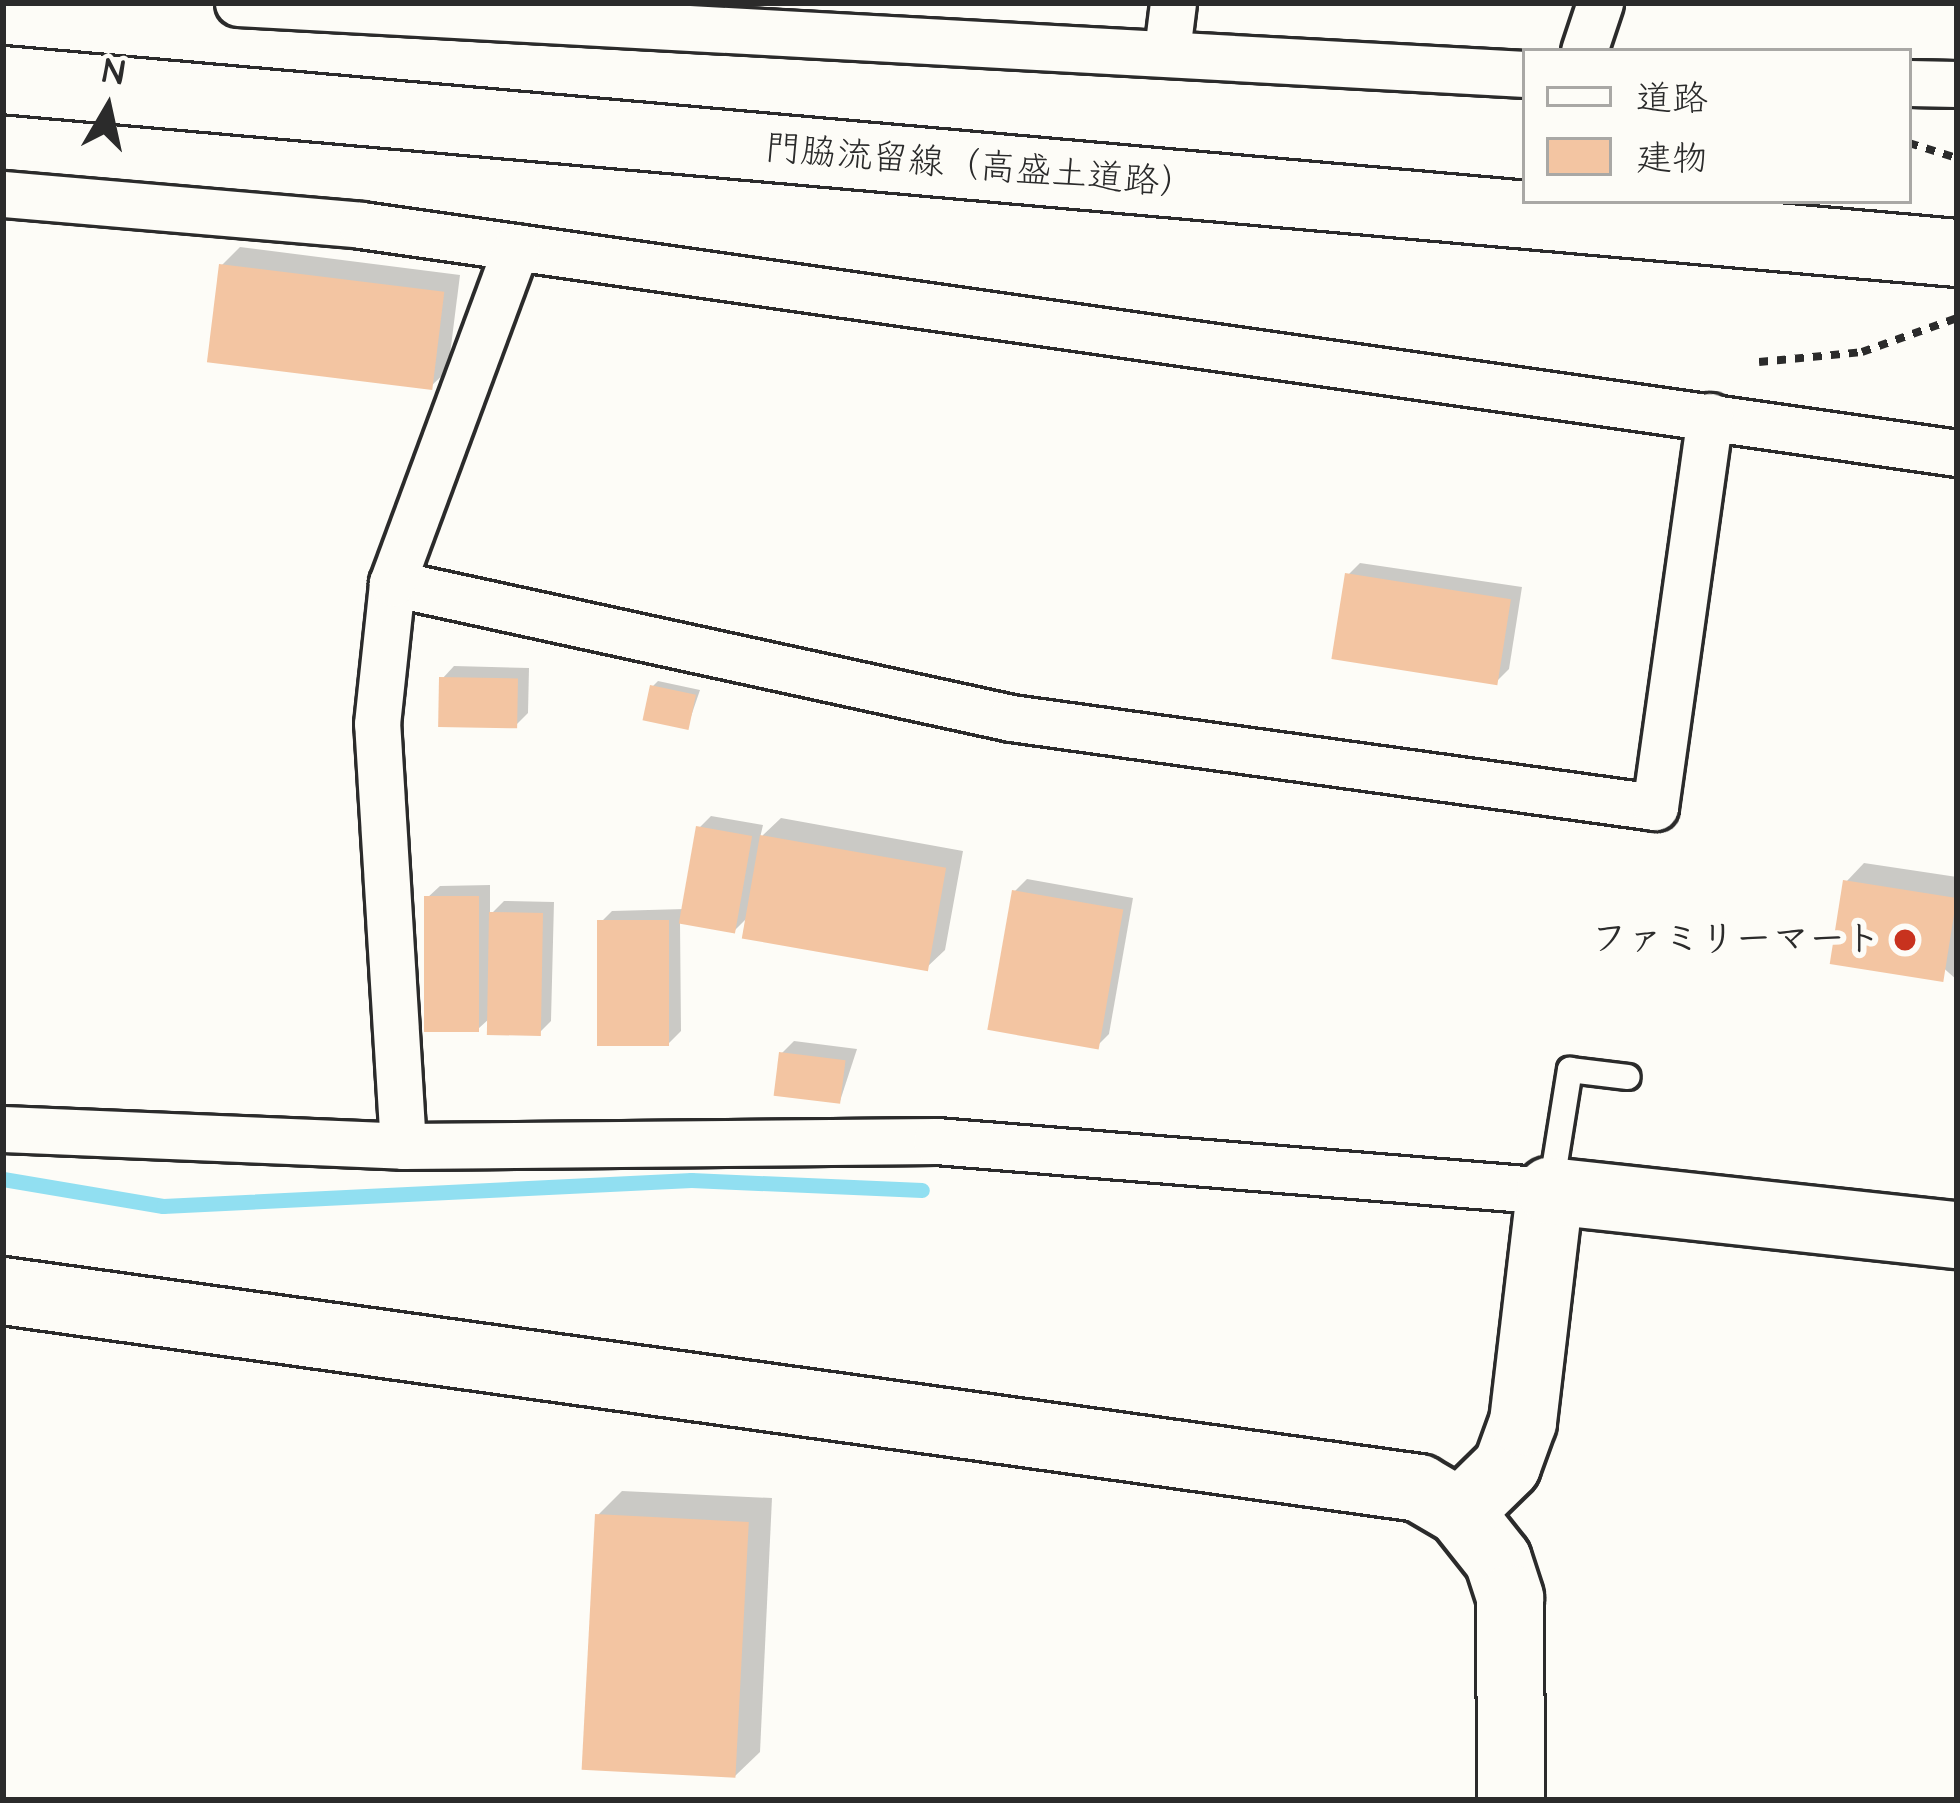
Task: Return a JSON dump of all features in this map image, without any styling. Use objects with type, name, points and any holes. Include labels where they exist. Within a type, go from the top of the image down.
[{"type":"street","points":[[238,3],[567,14],[1522,74]]},
{"type":"street","points":[[1167,51],[1173,3]]},
{"type":"street","points":[[1585,48],[1600,3]]},
{"type":"street","name":"門脇流留線（高盛土道路）","points":[[3,80],[1957,253]]},
{"type":"street","points":[[1912,83],[1957,84]]},
{"type":"street","points":[[3,194],[516,247],[1957,453]]},
{"type":"street","points":[[404,1146],[377,724],[392,584],[516,247]]},
{"type":"street","points":[[392,584],[1011,718],[1655,807],[1710,416]]},
{"type":"street","points":[[3,1129],[404,1146],[936,1142],[1550,1191],[1957,1235]]},
{"type":"street","points":[[1460,1512],[1507,1466],[1523,1421],[1550,1191]]},
{"type":"street","points":[[3,1292],[1418,1488],[1460,1512],[1498,1559],[1510,1598],[1511,1800]]},
{"type":"lane","points":[[1550,1191],[1570,1070],[1628,1077]]},
{"type":"path","points":[[1912,143],[1957,158]]},
{"type":"path","points":[[1760,362],[1862,352],[1957,318]]},
{"type":"building","points":[[219,264],[444,292],[432,390],[207,362]]},
{"type":"building","points":[[1345,573],[1511,599],[1497,685],[1331,659]]},
{"type":"building","points":[[439,677],[518,678],[517,728],[438,727]]},
{"type":"building","points":[[650,685],[696,695],[688,730],[643,720]]},
{"type":"building","points":[[696,826],[752,836],[735,933],[679,923]]},
{"type":"building","points":[[760,835],[946,868],[928,971],[742,938]]},
{"type":"building","points":[[1843,880],[1957,898],[1943,982],[1830,964]]},
{"type":"building","points":[[1012,890],[1123,910],[1099,1049],[987,1030]]},
{"type":"building","points":[[424,896],[479,896],[479,1032],[424,1032]]},
{"type":"building","points":[[489,912],[543,913],[541,1036],[487,1035]]},
{"type":"building","points":[[597,920],[669,920],[669,1046],[597,1046]]},
{"type":"building","points":[[779,1052],[846,1060],[840,1104],[774,1096]]},
{"type":"building","points":[[595,1514],[749,1522],[735,1778],[582,1770]]},
{"type":"waterway","points":[[3,1179],[163,1206],[691,1180],[922,1190]]},
{"type":"place","name":"ファミリーマート","points":[[1905,940]]}]
